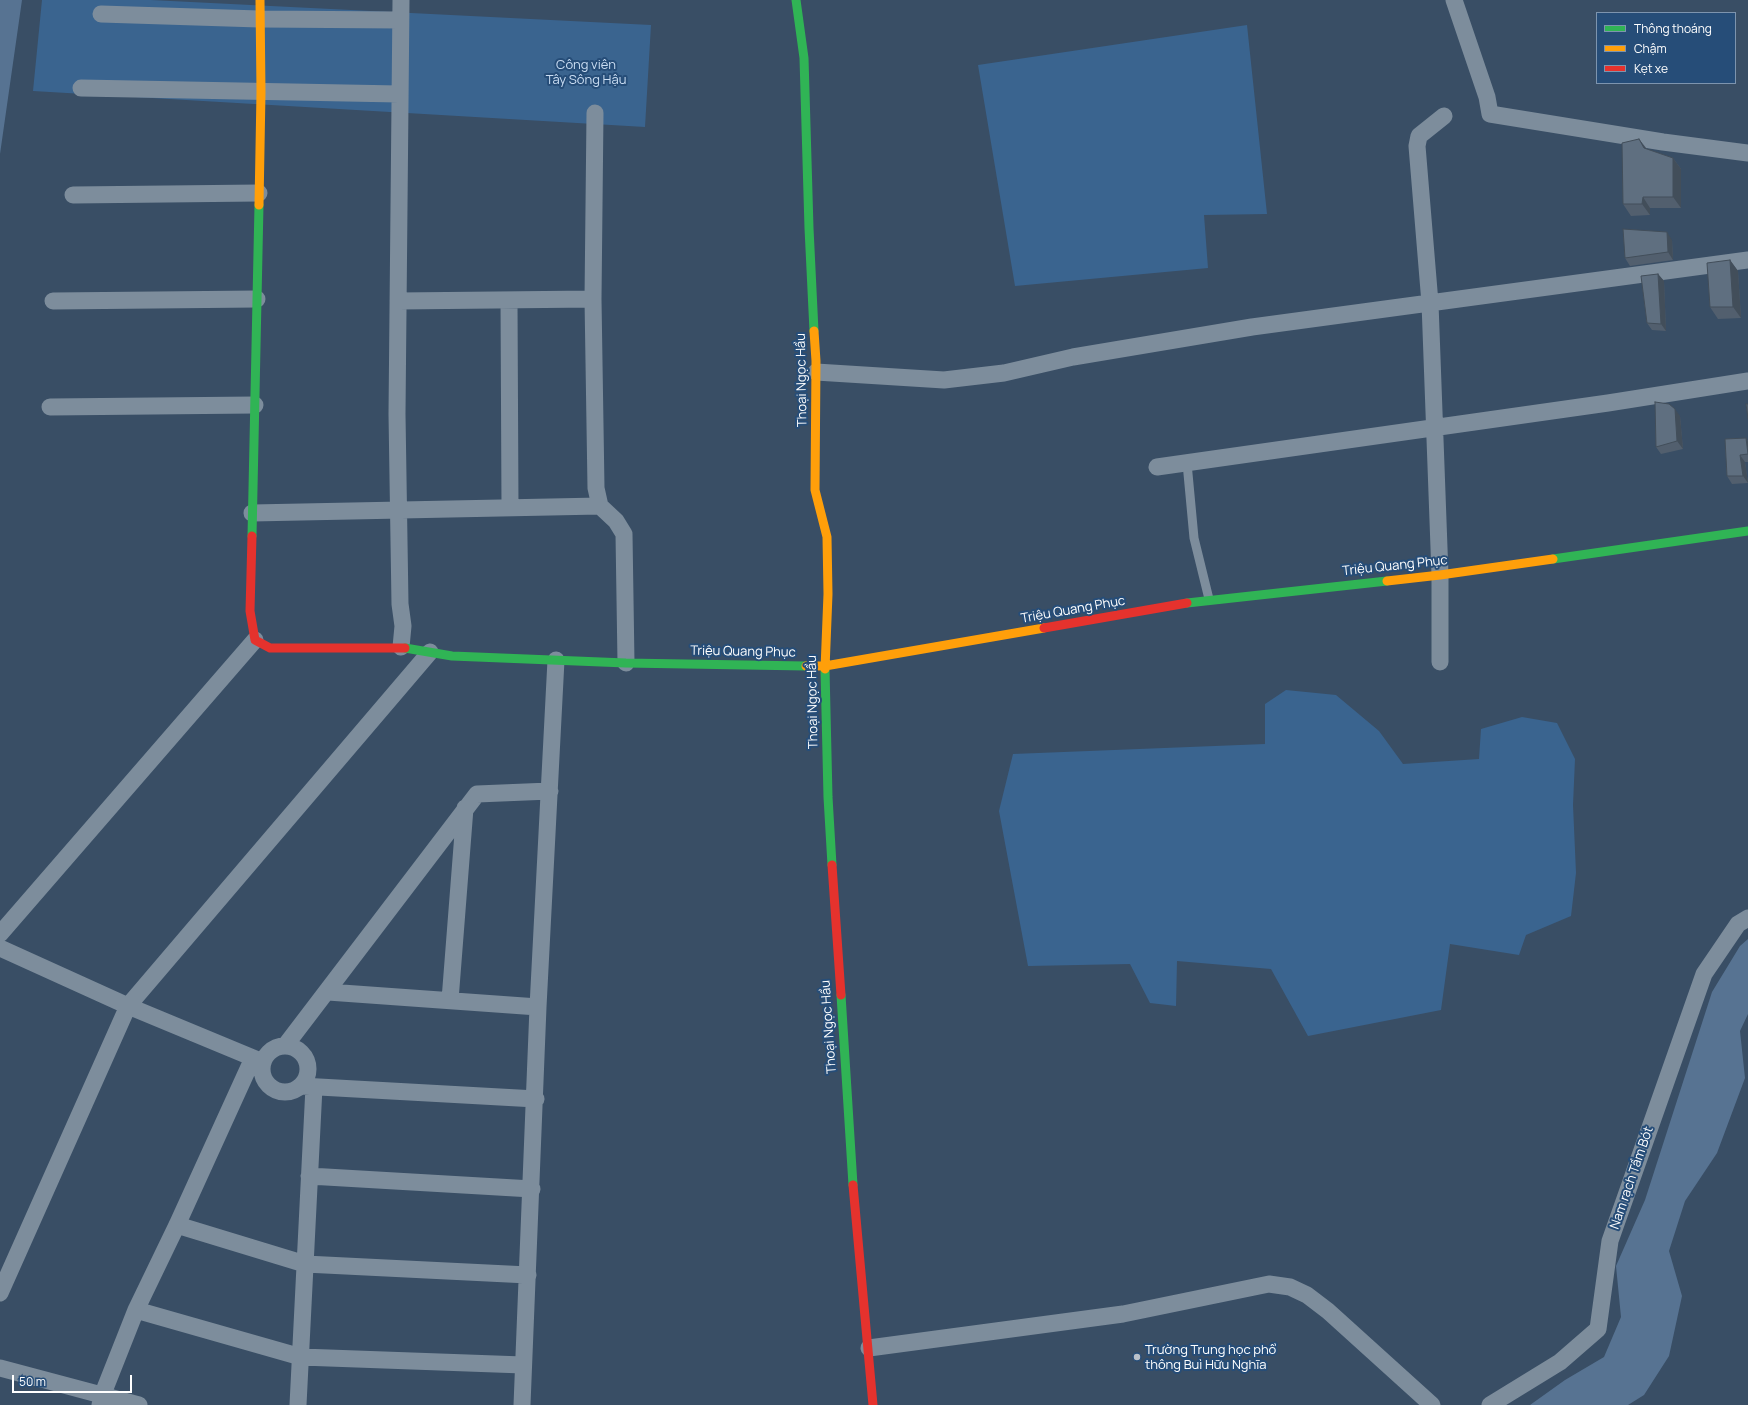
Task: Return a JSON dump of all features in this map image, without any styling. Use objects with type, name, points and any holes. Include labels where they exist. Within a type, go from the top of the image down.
[{"type":"street","points":[[0,934],[256,640],[251,623],[250,611],[261,92],[259,19],[260,0]]},
{"type":"street","points":[[401,0],[398,301],[400,604],[403,626],[401,647]]},
{"type":"street","name":"Thoại Ngọc Hầu","points":[[796,0],[804,58],[809,228],[816,372],[815,490],[827,537],[828,594],[825,666],[828,797],[835,929],[855,1215],[869,1348],[873,1405]]},
{"type":"street","points":[[1454,0],[1487,97],[1490,114],[1663,142],[1748,153]]},
{"type":"street","points":[[102,14],[259,19],[400,20]]},
{"type":"street","points":[[81,88],[399,94]]},
{"type":"street","points":[[595,113],[593,299],[596,488],[600,506],[616,521],[624,534],[626,663]]},
{"type":"street","points":[[1440,662],[1440,575],[1433,428],[1430,303],[1417,146],[1419,136],[1444,116]]},
{"type":"street","points":[[73,195],[259,193]]},
{"type":"street","points":[[816,372],[944,380],[1004,373],[1073,357],[1252,327],[1748,260]]},
{"type":"street","points":[[53,301],[257,299]]},
{"type":"street","points":[[398,301],[593,299]]},
{"type":"street","points":[[509,300],[510,508]]},
{"type":"street","points":[[1157,467],[1748,381]]},
{"type":"street","points":[[50,407],[254,405]]},
{"type":"street","points":[[252,513],[600,506]]},
{"type":"street","name":"Triệu Quang Phục","points":[[256,640],[270,648],[401,647],[452,656],[626,663],[825,666],[1209,599],[1440,575],[1748,531]]},
{"type":"street","points":[[0,1293],[128,1006],[430,652]]},
{"type":"street","points":[[522,1405],[536,1099],[538,1007],[556,660]]},
{"type":"street","points":[[285,1046],[328,992],[476,794],[550,791]]},
{"type":"street","points":[[450,1000],[465,808]]},
{"type":"street","name":"Nam rạch Tầm Bót","points":[[1490,1405],[1560,1362],[1598,1329],[1610,1241],[1704,974],[1738,924],[1748,918]]},
{"type":"street","points":[[0,948],[128,1006],[258,1060]]},
{"type":"street","points":[[328,992],[538,1007]]},
{"type":"street","points":[[101,1401],[136,1310],[258,1060],[271,1051],[285,1046],[293,1047],[305,1057],[308,1072],[306,1080],[309,1176],[298,1405]]},
{"type":"street","points":[[258,1060],[263,1077],[272,1088],[287,1092],[307,1086],[536,1099]]},
{"type":"street","points":[[309,1176],[532,1189]]},
{"type":"street","points":[[177,1225],[305,1264],[528,1275]]},
{"type":"street","points":[[869,1348],[1123,1314],[1269,1284],[1290,1287],[1308,1295],[1328,1311],[1432,1405]]},
{"type":"street","points":[[136,1310],[301,1357],[523,1365]]},
{"type":"street","points":[[0,1368],[101,1401],[139,1405]]},
{"type":"lane","points":[[1187,463],[1194,538],[1209,599]]},
{"type":"green space","name":"Công viên Tây Sông Hậu","points":[[42,0],[151,0],[651,25],[645,127],[33,91]]},
{"type":"green space","points":[[1247,25],[1267,214],[1204,215],[1208,268],[1015,286],[978,65]]},
{"type":"green space","points":[[1286,690],[1336,695],[1379,731],[1403,764],[1479,759],[1481,729],[1522,717],[1557,723],[1575,759],[1573,805],[1576,873],[1571,916],[1526,935],[1519,955],[1450,944],[1441,1010],[1308,1036],[1271,969],[1177,961],[1176,1006],[1150,1003],[1130,964],[1028,966],[999,811],[1013,754],[1265,744],[1265,704]]},
{"type":"shaded area","points":[[0,0],[22,0],[0,154]]},
{"type":"shaded area","points":[[1748,939],[1748,1014],[1740,1031],[1745,1078],[1717,1153],[1685,1201],[1669,1251],[1682,1296],[1669,1356],[1644,1395],[1628,1405],[1530,1405],[1565,1380],[1604,1357],[1621,1317],[1616,1266],[1645,1200],[1712,992],[1740,946]]},
{"type":"building","points":[[1639,139],[1644,148],[1673,158],[1673,197],[1643,197],[1642,204],[1623,204],[1622,143]]},
{"type":"building","points":[[1623,229],[1667,232],[1668,252],[1625,258]]},
{"type":"building","points":[[1730,260],[1733,307],[1710,307],[1707,263]]},
{"type":"building","points":[[1658,274],[1661,324],[1647,323],[1641,276]]},
{"type":"building","points":[[1655,402],[1669,404],[1675,409],[1677,441],[1656,447]]},
{"type":"building","points":[[1746,404],[1748,404],[1748,419]]},
{"type":"building","points":[[1746,438],[1748,454],[1740,455],[1743,476],[1727,476],[1725,439]]},
{"type":"traffic: fast","points":[[796,0],[804,58],[809,228],[814,331]]},
{"type":"traffic: fast","points":[[252,536],[259,205]]},
{"type":"traffic: fast","points":[[1553,559],[1748,531]]},
{"type":"traffic: fast","points":[[1187,603],[1387,581]]},
{"type":"traffic: fast","points":[[405,648],[452,656],[626,663],[806,666]]},
{"type":"traffic: fast","points":[[825,669],[828,797],[832,865]]},
{"type":"traffic: fast","points":[[841,995],[853,1185]]},
{"type":"traffic: slow","points":[[259,205],[261,92],[260,0]]},
{"type":"traffic: slow","points":[[814,331],[816,361],[815,490],[827,537],[828,594],[825,669]]},
{"type":"traffic: slow","points":[[1387,581],[1553,559]]},
{"type":"traffic: slow","points":[[806,666],[825,666],[1044,628]]},
{"type":"traffic: jam","points":[[252,536],[250,611],[255,640],[270,648],[405,648]]},
{"type":"traffic: jam","points":[[1044,628],[1187,603]]},
{"type":"traffic: jam","points":[[832,865],[841,995]]},
{"type":"traffic: jam","points":[[853,1185],[873,1405]]},
{"type":"place","name":"Trường Trung học phổ thông Buì Hữu Nghĩa","points":[[1137,1357]]}]
